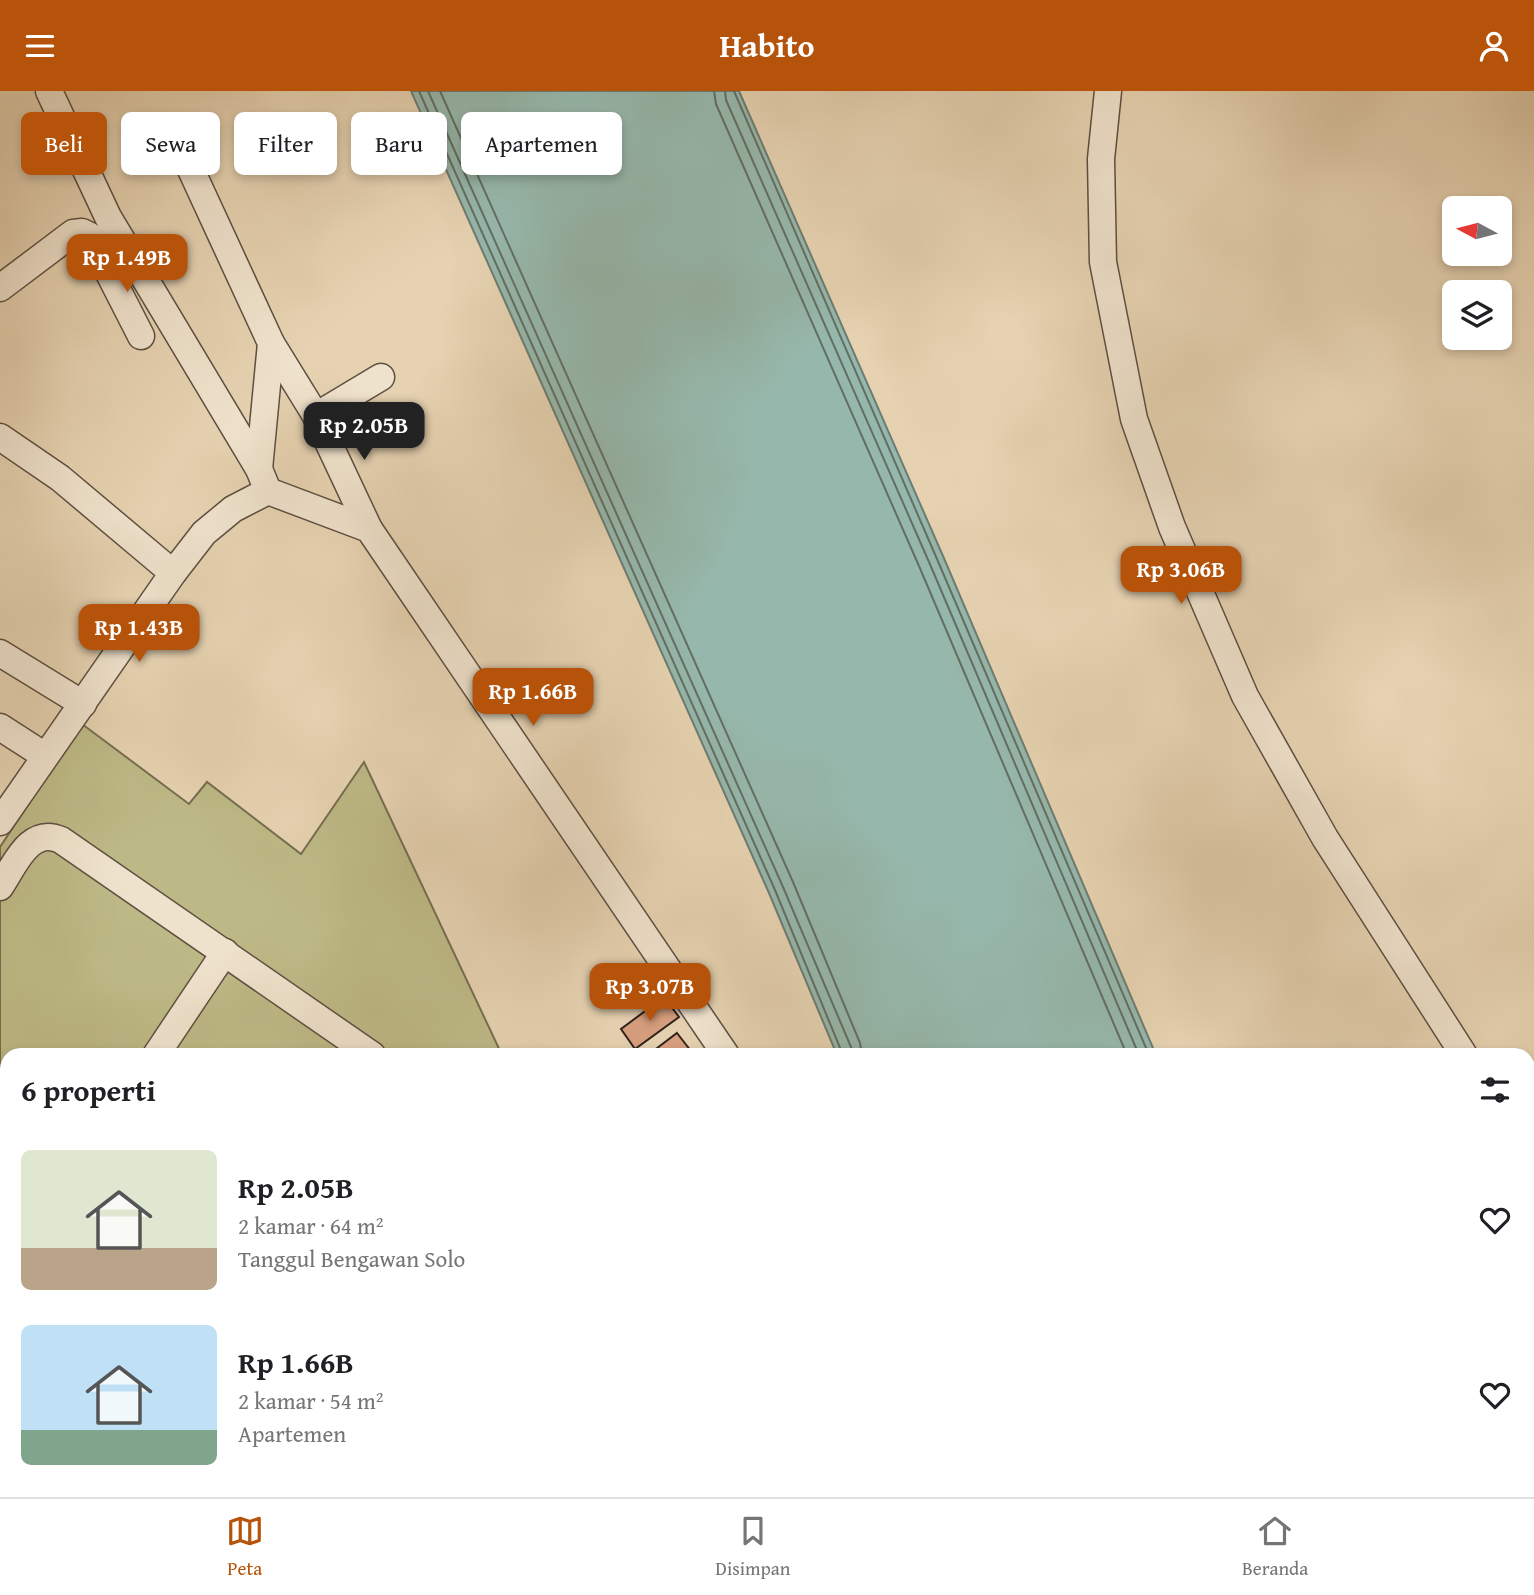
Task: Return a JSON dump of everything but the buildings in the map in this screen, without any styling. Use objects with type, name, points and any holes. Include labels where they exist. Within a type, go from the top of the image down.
[{"type":"street","points":[[49,91],[108,217],[264,480],[369,529]]},
{"type":"street","points":[[1108,91],[1101,159],[1103,262],[1134,419],[1172,527],[1245,696],[1325,838],[1460,1048]]},
{"type":"street","points":[[193,175],[271,343],[316,415],[369,529],[721,1048]]},
{"type":"street","points":[[0,288],[73,233],[82,232],[90,236],[141,336]]},
{"type":"street","points":[[0,822],[173,573],[204,533],[264,480],[271,343]]},
{"type":"street","points":[[316,415],[381,377]]},
{"type":"street","points":[[0,437],[60,478],[173,573]]},
{"type":"street","points":[[0,653],[83,704]]},
{"type":"street","points":[[0,727],[45,756]]},
{"type":"street","points":[[0,887],[28,845],[35,839],[52,836],[362,1048]]},
{"type":"street","points":[[161,1048],[225,952]]},
{"type":"shaded area","points":[[82,724],[189,804],[207,782],[301,854],[364,762],[499,1048],[0,1048],[0,847]]},
{"type":"water","points":[[411,91],[739,91],[943,556],[1153,1048],[834,1048],[769,893],[447,172],[447,112],[420,112]]}]
